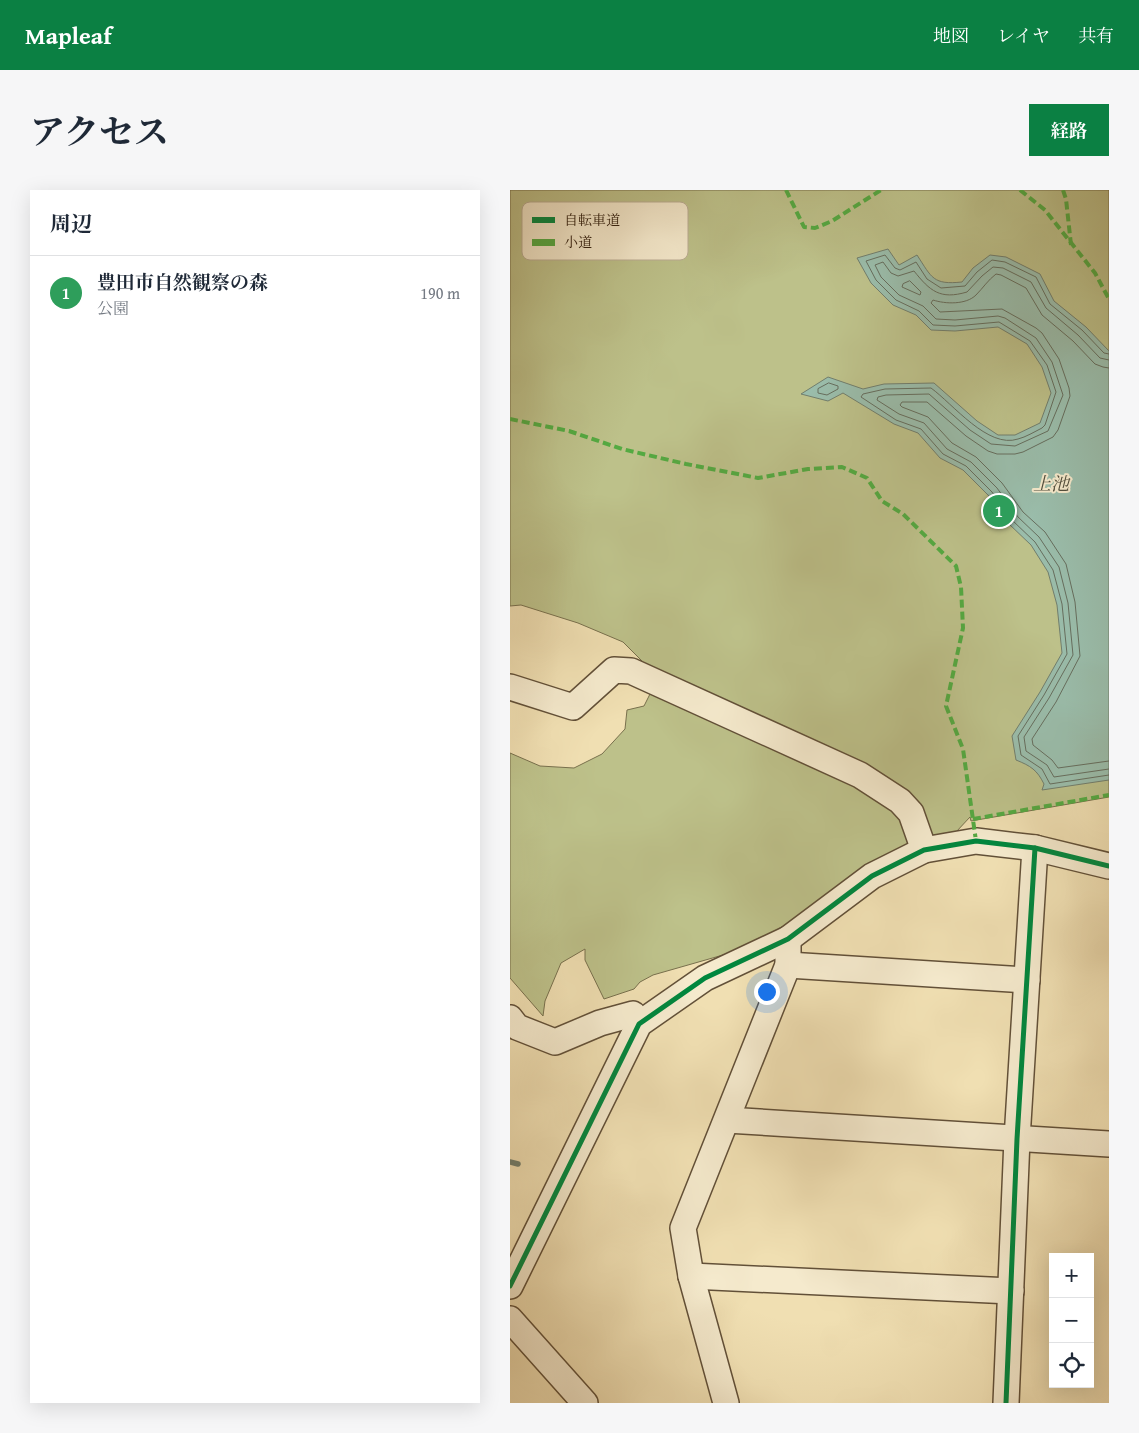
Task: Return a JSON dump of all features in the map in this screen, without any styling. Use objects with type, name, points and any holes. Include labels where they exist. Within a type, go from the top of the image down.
[{"type":"street","points":[[510,687],[573,707],[614,670],[631,671],[860,775],[900,801],[912,813],[924,850]]},
{"type":"street","points":[[510,1286],[639,1024],[704,978],[788,939],[872,876],[924,850],[976,841],[1035,848],[1109,866]]},
{"type":"street","points":[[1006,1403],[1017,1139],[1035,848]]},
{"type":"street","points":[[726,1403],[691,1276],[683,1228],[788,965],[788,939]]},
{"type":"street","points":[[788,965],[1027,980]]},
{"type":"street","points":[[510,1018],[518,1027],[555,1042],[600,1023],[633,1014],[639,1024]]},
{"type":"street","points":[[727,1120],[1109,1144]]},
{"type":"street","points":[[691,1276],[1011,1291]]},
{"type":"street","points":[[510,1319],[585,1403]]},
{"type":"green space","points":[[510,190],[1109,190],[1109,797],[971,821],[970,817],[956,832],[928,836],[918,813],[644,669],[642,661],[623,642],[578,623],[521,605],[510,606]]},
{"type":"green space","points":[[652,690],[897,803],[914,844],[868,863],[784,933],[758,945],[653,975],[640,982],[634,989],[604,999],[585,960],[585,949],[561,963],[545,1001],[543,1016],[510,978],[510,753],[540,766],[574,768],[602,754],[625,729],[627,710],[644,706]]},
{"type":"water","name":"上池","points":[[888,249],[899,265],[917,255],[934,278],[939,281],[952,283],[962,282],[973,268],[990,255],[1006,257],[1040,274],[1054,301],[1086,327],[1109,351],[1109,780],[1042,790],[1044,784],[1039,775],[1030,767],[1016,760],[1012,736],[1062,653],[1057,605],[1048,572],[1031,545],[1009,524],[989,496],[963,470],[940,458],[918,433],[894,424],[843,393],[828,401],[801,394],[828,377],[863,389],[884,384],[934,383],[977,421],[998,435],[1015,435],[1040,423],[1051,393],[1042,367],[1027,344],[998,327],[955,331],[931,330],[916,315],[893,305],[871,283],[857,258]]},
{"type":"waterway","points":[[510,1162],[518,1164]]},
{"type":"marked path","points":[[786,190],[804,227],[815,228],[832,221],[881,190]]},
{"type":"marked path","points":[[1020,190],[1045,210],[1095,273],[1109,299]]},
{"type":"marked path","points":[[1063,190],[1066,199],[1071,245]]},
{"type":"marked path","points":[[510,419],[569,431],[622,449],[758,478],[808,469],[842,467],[867,478],[882,501],[903,514],[956,566],[961,587],[963,628],[946,706],[963,749],[976,841]]},
{"type":"marked path","points":[[973,819],[1109,795]]},
{"type":"cycle path","points":[[510,1286],[639,1024],[705,978],[788,939],[872,876],[924,850],[976,841],[1035,848],[1109,866]]},
{"type":"cycle path","points":[[1006,1403],[1017,1139],[1035,848]]},
{"type":"place","name":"豊田市自然観察の森","points":[[999,511]]}]
